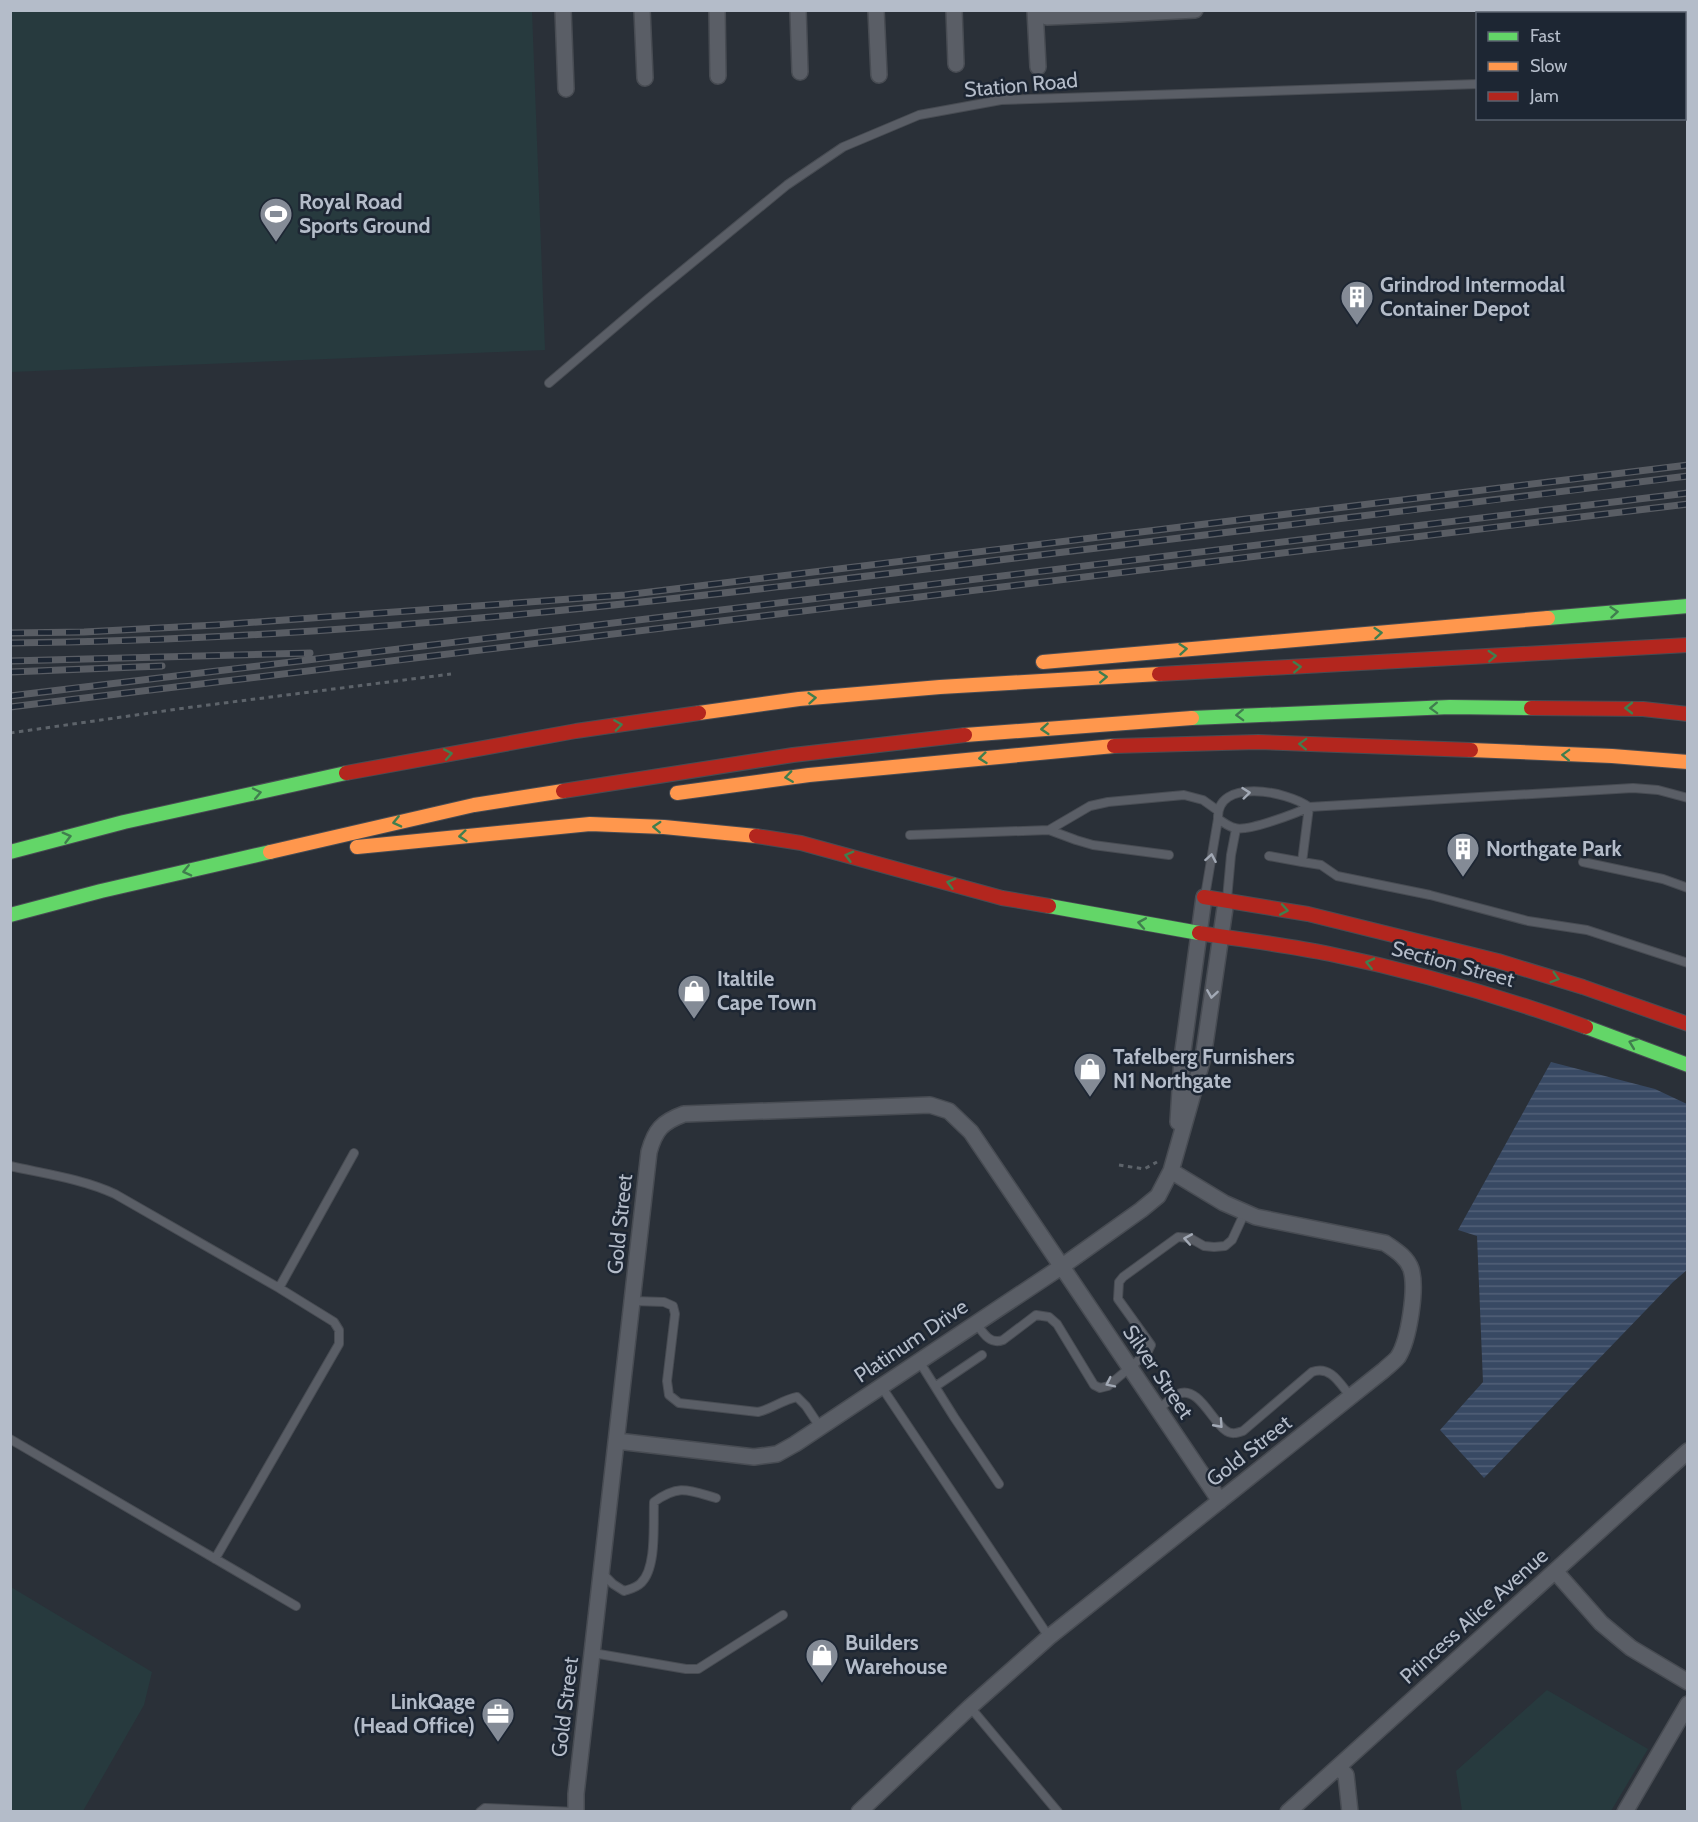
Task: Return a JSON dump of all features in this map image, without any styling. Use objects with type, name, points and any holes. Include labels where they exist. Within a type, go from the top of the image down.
[{"type":"main road","points":[[1030,664],[1688,605]]},
{"type":"main road","points":[[10,852],[124,822],[354,771],[561,733],[799,699],[939,687],[1688,645]]},
{"type":"main road","points":[[939,687],[1007,670]]},
{"type":"main road","points":[[10,915],[101,891],[474,805],[793,755],[1005,731],[1222,716],[1450,707],[1643,708],[1688,714]]},
{"type":"main road","points":[[660,795],[809,775],[1100,746],[1258,742],[1612,756],[1688,762]]},
{"type":"main road","points":[[474,805],[568,803]]},
{"type":"main road","name":"Section Street","points":[[244,858],[590,824],[727,832],[801,843],[1002,898],[1199,933],[1260,941],[1346,957],[1427,976],[1602,1031],[1688,1065]]},
{"type":"main road","name":"Section Street","points":[[1204,897],[1308,914],[1487,958],[1583,987],[1688,1024]]},
{"type":"street","points":[[563,10],[566,88]]},
{"type":"street","points":[[642,10],[645,78]]},
{"type":"street","points":[[717,10],[718,76]]},
{"type":"street","points":[[798,10],[800,72]]},
{"type":"street","points":[[876,10],[879,75]]},
{"type":"street","points":[[954,10],[956,63]]},
{"type":"street","points":[[1038,67],[1041,14],[1195,10]]},
{"type":"street","name":"Platinum Drive","points":[[1176,1152],[1182,1058],[1204,897]]},
{"type":"street","name":"Platinum Drive","points":[[617,1441],[754,1457],[777,1454],[1061,1267],[1158,1196],[1165,1167],[1176,1152],[1203,1058],[1226,901]]},
{"type":"street","name":"Gold Street","points":[[576,1812],[576,1794],[651,1145],[659,1128],[670,1119],[684,1114],[930,1105],[949,1111],[971,1132],[1061,1267]]},
{"type":"street","name":"Gold Street","points":[[859,1812],[970,1707],[1049,1637],[1351,1397],[1397,1358],[1405,1342],[1414,1290],[1411,1268],[1401,1254],[1385,1243],[1256,1217],[1224,1203],[1165,1167]]},
{"type":"street","name":"Silver Street","points":[[1061,1267],[1220,1501]]},
{"type":"street","name":"Princess Alice Avenue","points":[[1288,1812],[1688,1451]]},
{"type":"street","points":[[1555,1571],[1601,1623],[1631,1648],[1688,1682]]},
{"type":"street","points":[[1625,1812],[1688,1704]]},
{"type":"street","points":[[1338,1767],[1346,1775],[1350,1812]]},
{"type":"lane","name":"Station Road","points":[[549,383],[788,185],[843,147],[919,115],[1000,100],[1476,84]]},
{"type":"lane","points":[[1218,819],[1236,829],[1250,828],[1308,807],[1633,788],[1659,790],[1688,798]]},
{"type":"lane","points":[[1204,897],[1218,819],[1217,810],[1225,799],[1243,791],[1268,793],[1299,800],[1308,807]]},
{"type":"lane","points":[[1049,830],[1090,806],[1108,802],[1184,795],[1203,800],[1217,810]]},
{"type":"lane","points":[[1302,862],[1308,807]]},
{"type":"lane","points":[[1226,901],[1236,829]]},
{"type":"lane","points":[[910,835],[1049,830],[1093,845],[1169,855]]},
{"type":"lane","points":[[1269,856],[1321,865],[1337,876],[1430,895],[1528,921],[1587,930],[1688,963]]},
{"type":"lane","points":[[1583,862],[1663,879],[1688,888]]},
{"type":"lane","points":[[279,1288],[354,1153]]},
{"type":"lane","points":[[10,1166],[102,1187],[279,1288],[334,1322],[339,1330],[339,1344],[215,1559]]},
{"type":"lane","points":[[976,1323],[991,1341],[997,1343],[1036,1315],[1049,1317],[1057,1324],[1094,1385],[1100,1388],[1108,1386],[1147,1353],[1151,1345],[1118,1299],[1119,1282],[1178,1237],[1190,1238],[1204,1246],[1225,1246],[1232,1240],[1245,1212]]},
{"type":"lane","points":[[633,1301],[664,1302],[673,1306],[675,1314],[668,1381],[669,1395],[679,1403],[758,1412],[770,1409],[785,1399],[797,1397],[820,1427]]},
{"type":"lane","points":[[936,1386],[982,1355]]},
{"type":"lane","points":[[920,1361],[999,1484]]},
{"type":"lane","points":[[1158,1409],[1179,1394],[1186,1393],[1196,1397],[1225,1431],[1233,1434],[1243,1431],[1312,1372],[1320,1369],[1329,1371],[1351,1397]]},
{"type":"lane","points":[[881,1386],[1049,1637]]},
{"type":"lane","points":[[10,1439],[296,1606]]},
{"type":"lane","points":[[602,1574],[624,1591],[643,1582],[653,1557],[654,1502],[668,1492],[684,1490],[716,1498]]},
{"type":"lane","points":[[593,1653],[686,1669],[698,1669],[783,1615]]},
{"type":"lane","points":[[970,1707],[1058,1812]]},
{"type":"lane","points":[[480,1812],[484,1808],[576,1812]]},
{"type":"path","points":[[10,733],[451,674]]},
{"type":"path","points":[[1119,1165],[1144,1169],[1165,1167]]},
{"type":"green space","name":"Royal Road Sports Ground","points":[[10,11],[532,11],[545,350],[11,372]]},
{"type":"green space","points":[[11,1587],[152,1672],[144,1705],[83,1811],[11,1811]]},
{"type":"green space","points":[[1547,1690],[1648,1749],[1611,1811],[1462,1811],[1456,1771]]},
{"type":"water","points":[[1551,1062],[1655,1089],[1687,1104],[1687,1270],[1484,1478],[1440,1430],[1483,1382],[1477,1236],[1458,1230]]},
{"type":"railway","points":[[10,633],[84,632],[216,625],[625,595],[1688,465]]},
{"type":"railway","points":[[10,643],[266,634],[522,614],[777,587],[1688,476]]},
{"type":"railway","points":[[10,696],[1688,493]]},
{"type":"railway","points":[[10,707],[1688,504]]},
{"type":"railway","points":[[10,661],[310,653]]},
{"type":"railway","points":[[10,672],[162,666]]},
{"type":"traffic: fast","points":[[1548,618],[1688,606]]},
{"type":"traffic: fast","points":[[1192,718],[1450,707],[1531,708]]},
{"type":"traffic: fast","points":[[10,852],[124,822],[346,773]]},
{"type":"traffic: fast","points":[[10,915],[101,891],[270,852]]},
{"type":"traffic: fast","points":[[1049,906],[1199,933]]},
{"type":"traffic: fast","points":[[1586,1027],[1688,1065]]},
{"type":"traffic: slow","points":[[1043,662],[1548,618]]},
{"type":"traffic: slow","points":[[699,713],[799,699],[940,687],[1159,674]]},
{"type":"traffic: slow","points":[[965,735],[1192,718]]},
{"type":"traffic: slow","points":[[677,793],[809,775],[1114,746]]},
{"type":"traffic: slow","points":[[1471,750],[1688,762]]},
{"type":"traffic: slow","points":[[270,852],[474,805],[563,791]]},
{"type":"traffic: slow","points":[[357,847],[590,824],[664,827],[756,836]]},
{"type":"traffic: jam","points":[[1159,674],[1688,645]]},
{"type":"traffic: jam","points":[[1531,708],[1643,709],[1688,714]]},
{"type":"traffic: jam","points":[[346,773],[576,731],[699,713]]},
{"type":"traffic: jam","points":[[563,791],[793,755],[965,735]]},
{"type":"traffic: jam","points":[[1114,746],[1258,742],[1471,750]]},
{"type":"traffic: jam","points":[[756,836],[801,843],[1002,898],[1049,906]]},
{"type":"traffic: jam","points":[[1204,897],[1308,914],[1498,961],[1583,987],[1688,1024]]},
{"type":"traffic: jam","points":[[1199,933],[1281,945],[1363,961],[1491,995],[1586,1027]]},
{"type":"place","name":"Royal Road Sports Ground","points":[[276,243]]},
{"type":"place","name":"Grindrod Intermodal Container Depot","points":[[1357,326]]},
{"type":"place","name":"Northgate Park","points":[[1463,878]]},
{"type":"place","name":"Italtile Cape Town","points":[[694,1020]]},
{"type":"place","name":"Tafelberg Furnishers N1 Northgate","points":[[1090,1098]]},
{"type":"place","name":"Builders Warehouse","points":[[822,1684]]},
{"type":"place","name":"LinkQage (Head Office)","points":[[498,1743]]}]
